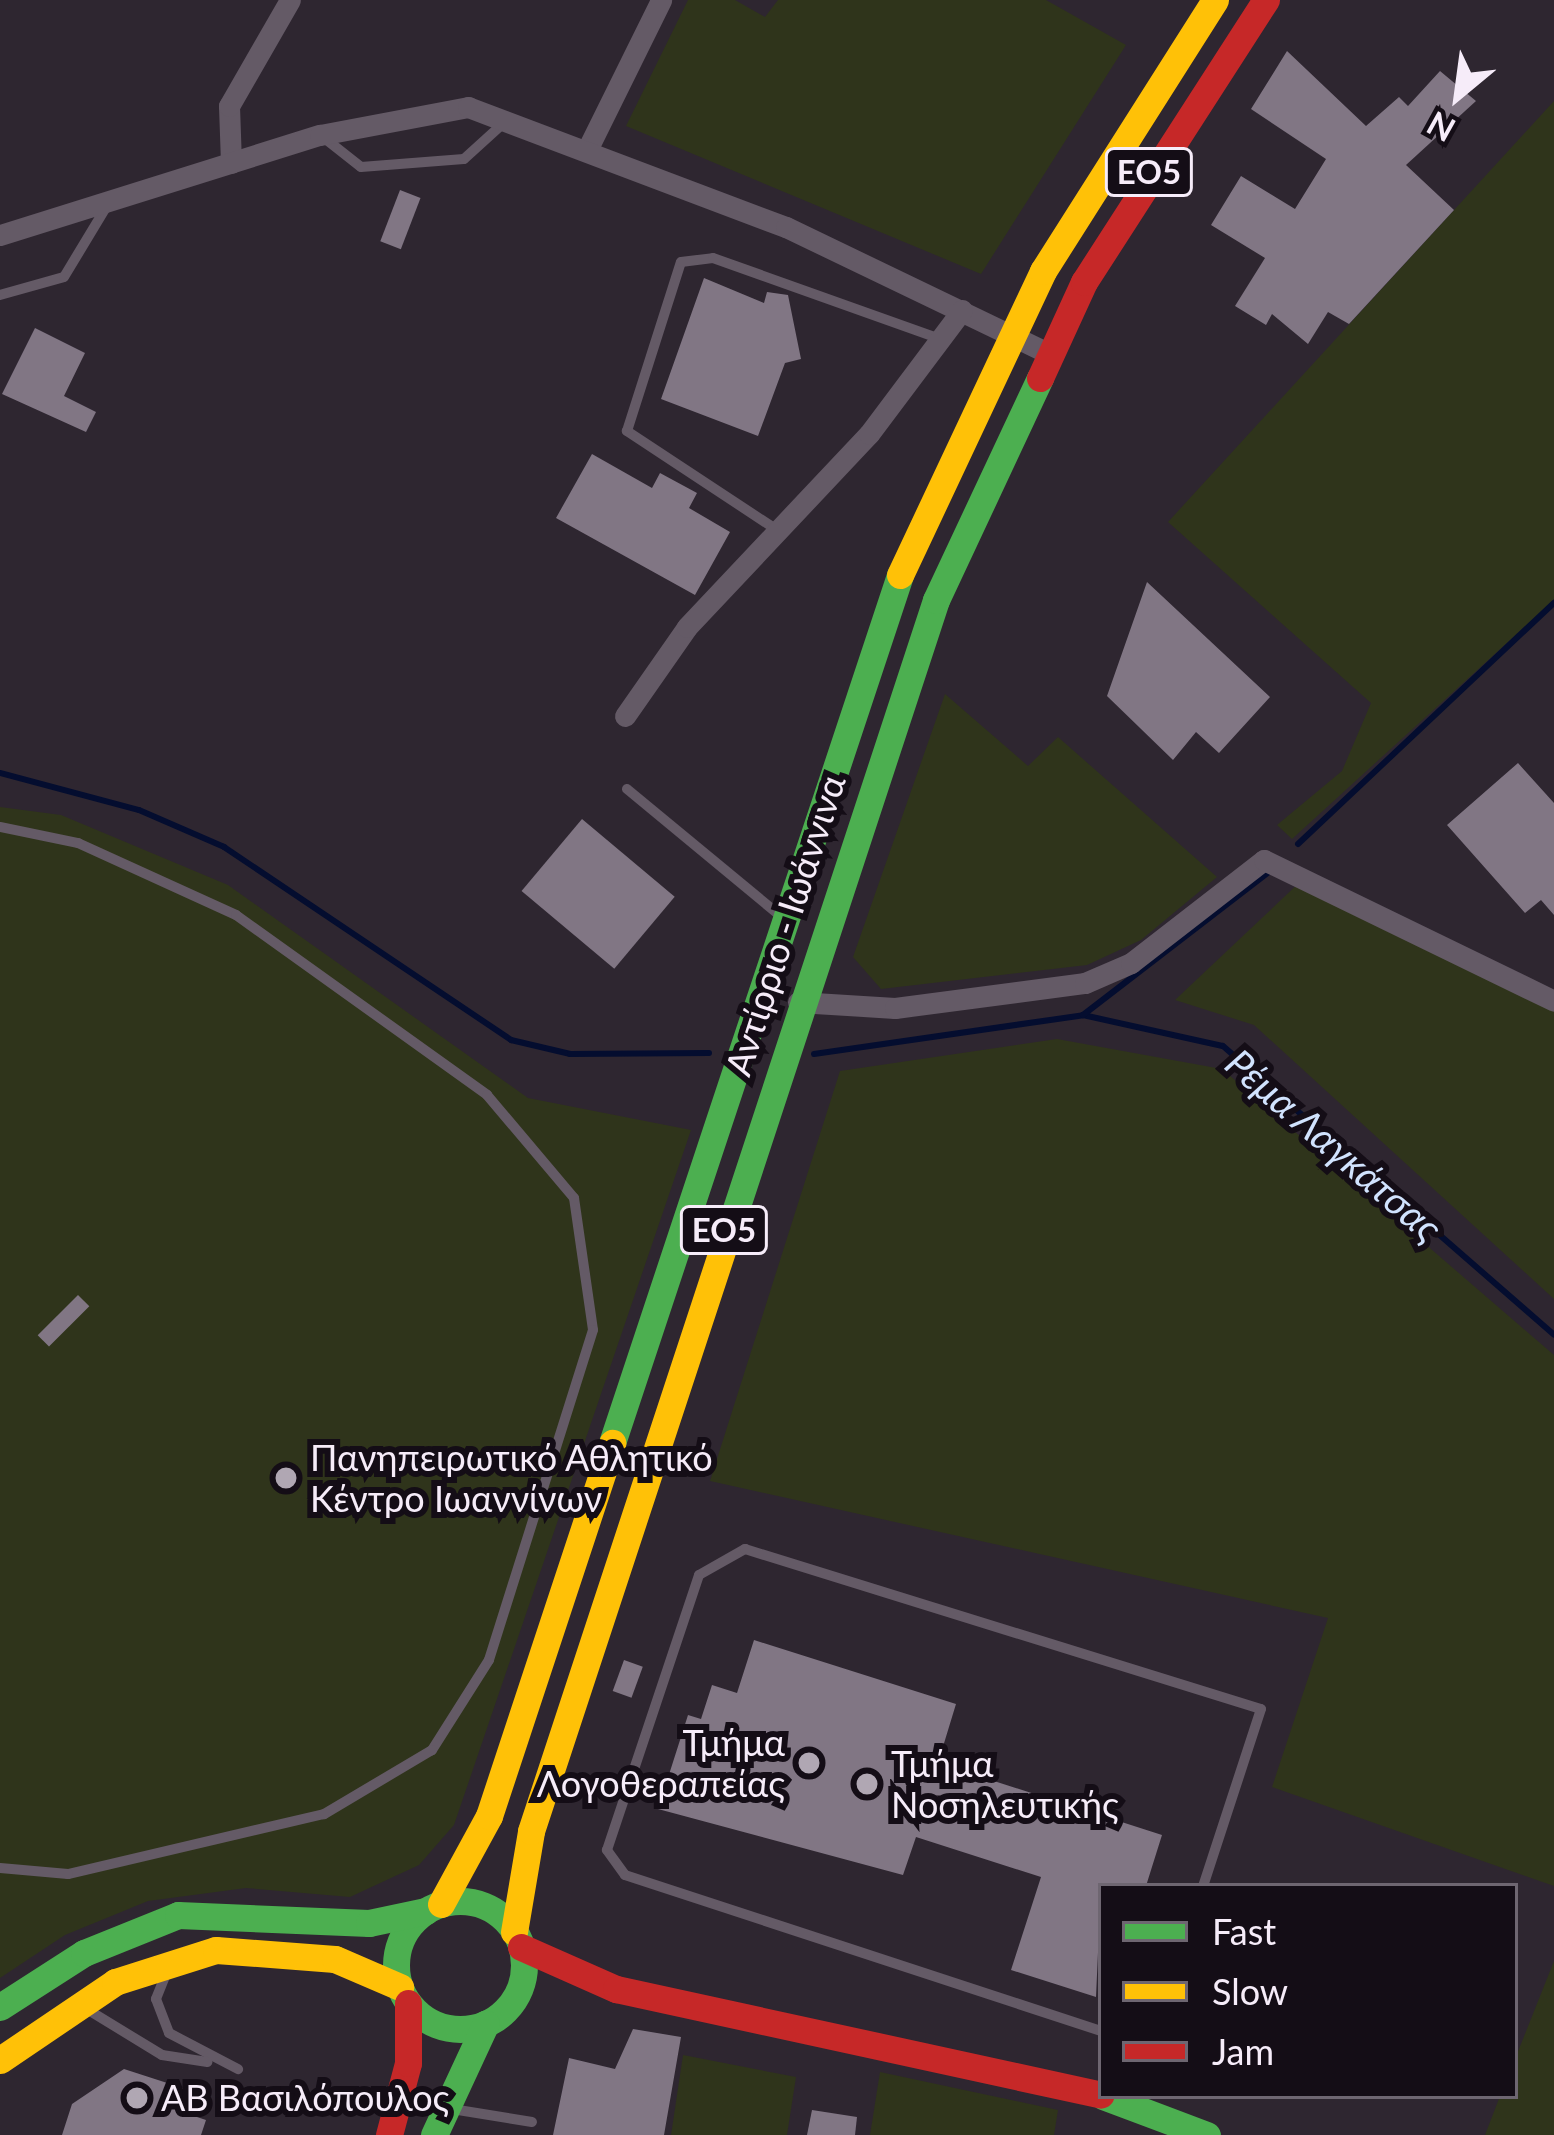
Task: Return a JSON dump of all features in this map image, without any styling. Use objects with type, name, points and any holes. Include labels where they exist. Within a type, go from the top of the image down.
[{"type":"main road","name":"Αντίρριο - Ιωάννινα","points":[[434,1907],[489,1816],[875,634],[1010,333],[1215,0]]},
{"type":"main road","name":"Αντίρριο - Ιωάννινα","points":[[518,1939],[524,1851],[798,1002],[936,600],[1048,352],[1120,217],[1266,0]]},
{"type":"main road","points":[[0,2007],[84,1953],[178,1915],[369,1923],[434,1907],[475,1903],[518,1939],[616,1989]]},
{"type":"main road","name":"ΕΟ5","points":[[389,2135],[408,2063],[402,1936],[434,1907]]},
{"type":"main road","name":"ΕΟ5","points":[[434,2135],[442,2107],[522,1980],[518,1939]]},
{"type":"main road","points":[[0,2060],[76,2006],[178,1957],[280,1951],[360,1966],[404,1995],[435,2024],[496,2016],[556,1991],[616,1989],[1098,2095]]},
{"type":"main road","points":[[1111,2099],[1178,2129],[1207,2135]]},
{"type":"street","points":[[231,163],[229,106],[290,0]]},
{"type":"street","points":[[588,148],[661,0]]},
{"type":"street","points":[[0,235],[320,135],[441,106],[510,117],[588,148],[1048,352]]},
{"type":"street","points":[[626,716],[687,627],[780,531],[943,340],[962,310]]},
{"type":"street","points":[[798,1002],[896,1008],[1084,982],[1130,963],[1264,860],[1554,1001]]},
{"type":"lane","points":[[320,135],[361,167],[464,159],[510,117]]},
{"type":"lane","points":[[0,295],[64,277],[110,202]]},
{"type":"lane","points":[[780,531],[627,430],[681,262],[713,258],[943,340]]},
{"type":"lane","points":[[627,789],[781,916]]},
{"type":"lane","points":[[0,826],[77,843],[236,914],[487,1095],[574,1198],[592,1330],[489,1660],[432,1750],[324,1814],[68,1874],[0,1868]]},
{"type":"lane","points":[[1098,2030],[625,1875],[607,1850],[699,1575],[745,1549],[1261,1709],[1204,1883]]},
{"type":"lane","points":[[178,1957],[161,1981],[159,2018],[216,2063]]},
{"type":"lane","points":[[76,2006],[161,2055],[238,2069]]},
{"type":"lane","points":[[442,2107],[532,2122]]},
{"type":"green space","points":[[688,0],[735,0],[765,17],[778,0],[1046,0],[1126,45],[981,274],[626,126]]},
{"type":"green space","points":[[1554,101],[1554,600],[1292,839],[1277,825],[1342,771],[1371,703],[1168,522]]},
{"type":"green space","points":[[945,694],[1028,766],[1058,737],[1217,877],[1141,940],[1087,965],[881,989],[853,957]]},
{"type":"green space","name":"Πανηπειρωτικό Αθλητικό Κέντρο Ιωαννίνων","points":[[0,807],[61,815],[228,885],[528,1098],[691,1130],[454,1825],[419,1865],[350,1897],[246,1888],[148,1901],[65,1935],[0,1978]]},
{"type":"green space","points":[[1301,881],[1554,1011],[1554,1299],[1254,1025],[1175,1000]]},
{"type":"green space","points":[[1057,1039],[1222,1069],[1554,1355],[1554,1886],[1272,1787],[1328,1618],[710,1481],[840,1071]]},
{"type":"green space","points":[[1554,1961],[1554,2135],[1485,2135],[1499,2099],[1518,2099],[1518,2051]]},
{"type":"green space","points":[[683,2055],[796,2077],[787,2135],[671,2135]]},
{"type":"green space","points":[[880,2072],[1058,2110],[1054,2135],[870,2135]]},
{"type":"building","points":[[1287,51],[1366,126],[1399,97],[1408,106],[1440,71],[1476,101],[1406,165],[1454,210],[1349,324],[1328,312],[1308,344],[1272,314],[1266,325],[1235,306],[1265,258],[1211,225],[1241,176],[1295,209],[1326,159],[1251,109]]},
{"type":"building","points":[[400,190],[421,198],[401,249],[380,241]]},
{"type":"building","points":[[704,278],[764,303],[767,292],[788,295],[801,359],[785,363],[758,436],[661,399]]},
{"type":"building","points":[[35,328],[85,353],[64,396],[96,412],[86,432],[2,394]]},
{"type":"building","points":[[592,454],[652,488],[660,473],[697,493],[689,508],[730,532],[695,595],[556,518]]},
{"type":"building","points":[[1147,582],[1270,697],[1219,753],[1196,732],[1173,760],[1107,696]]},
{"type":"building","points":[[1518,763],[1554,803],[1554,915],[1541,900],[1525,913],[1447,825]]},
{"type":"building","points":[[582,819],[675,897],[614,969],[522,891]]},
{"type":"building","points":[[78,1295],[89,1306],[49,1347],[38,1335]]},
{"type":"building","points":[[754,1640],[956,1704],[938,1763],[1162,1835],[1147,1883],[1098,1883],[1096,1997],[1011,1970],[1041,1877],[916,1837],[903,1875],[658,1809],[688,1715],[701,1719],[712,1685],[737,1693]]},
{"type":"building","points":[[624,1660],[643,1667],[632,1698],[613,1691]]},
{"type":"building","points":[[633,2029],[681,2037],[664,2135],[553,2135],[569,2058],[615,2069]]},
{"type":"building","name":"ΑΒ Βασιλόπουλος","points":[[124,2069],[195,2092],[188,2114],[206,2120],[201,2135],[62,2135],[72,2104]]},
{"type":"building","points":[[812,2110],[857,2117],[855,2135],[807,2135]]},
{"type":"waterway","points":[[1298,844],[1554,603]]},
{"type":"waterway","points":[[0,773],[139,810],[224,847],[511,1040],[570,1054],[709,1053]]},
{"type":"waterway","points":[[814,1054],[1083,1015],[1270,871]]},
{"type":"waterway","name":"Ρέμα Λαγκάτσας","points":[[1083,1015],[1223,1046],[1554,1335]]},
{"type":"traffic: fast","points":[[728,1233],[936,600],[1040,378]]},
{"type":"traffic: fast","points":[[612,1443],[900,575]]},
{"type":"traffic: fast","points":[[460,1901],[484,1906],[505,1920],[519,1941],[524,1965],[519,1989],[505,2010],[484,2024],[460,2029],[436,2024],[415,2010],[401,1989],[396,1965],[401,1941],[415,1920],[436,1906],[460,1901]]},
{"type":"traffic: fast","points":[[0,2007],[84,1953],[178,1915],[369,1923],[426,1911]]},
{"type":"traffic: fast","points":[[434,2135],[486,2023]]},
{"type":"traffic: fast","points":[[1111,2099],[1207,2135]]},
{"type":"traffic: slow","points":[[900,575],[1043,271],[1215,0]]},
{"type":"traffic: slow","points":[[514,1932],[531,1831],[728,1233]]},
{"type":"traffic: slow","points":[[441,1904],[489,1816],[612,1443]]},
{"type":"traffic: slow","points":[[0,2060],[115,1982],[216,1950],[335,1959],[400,1987]]},
{"type":"traffic: jam","points":[[1040,378],[1084,282],[1266,0]]},
{"type":"traffic: jam","points":[[521,1947],[616,1989],[1098,2094]]},
{"type":"traffic: jam","points":[[389,2135],[408,2063],[408,2003]]},
{"type":"place","name":"Πανηπειρωτικό Αθλητικό Κέντρο Ιωαννίνων","points":[[286,1478]]},
{"type":"place","name":"Τμήμα Λογοθεραπείας","points":[[809,1763]]},
{"type":"place","name":"Τμήμα Νοσηλευτικής","points":[[867,1784]]},
{"type":"place","name":"ΑΒ Βασιλόπουλος","points":[[137,2098]]}]
